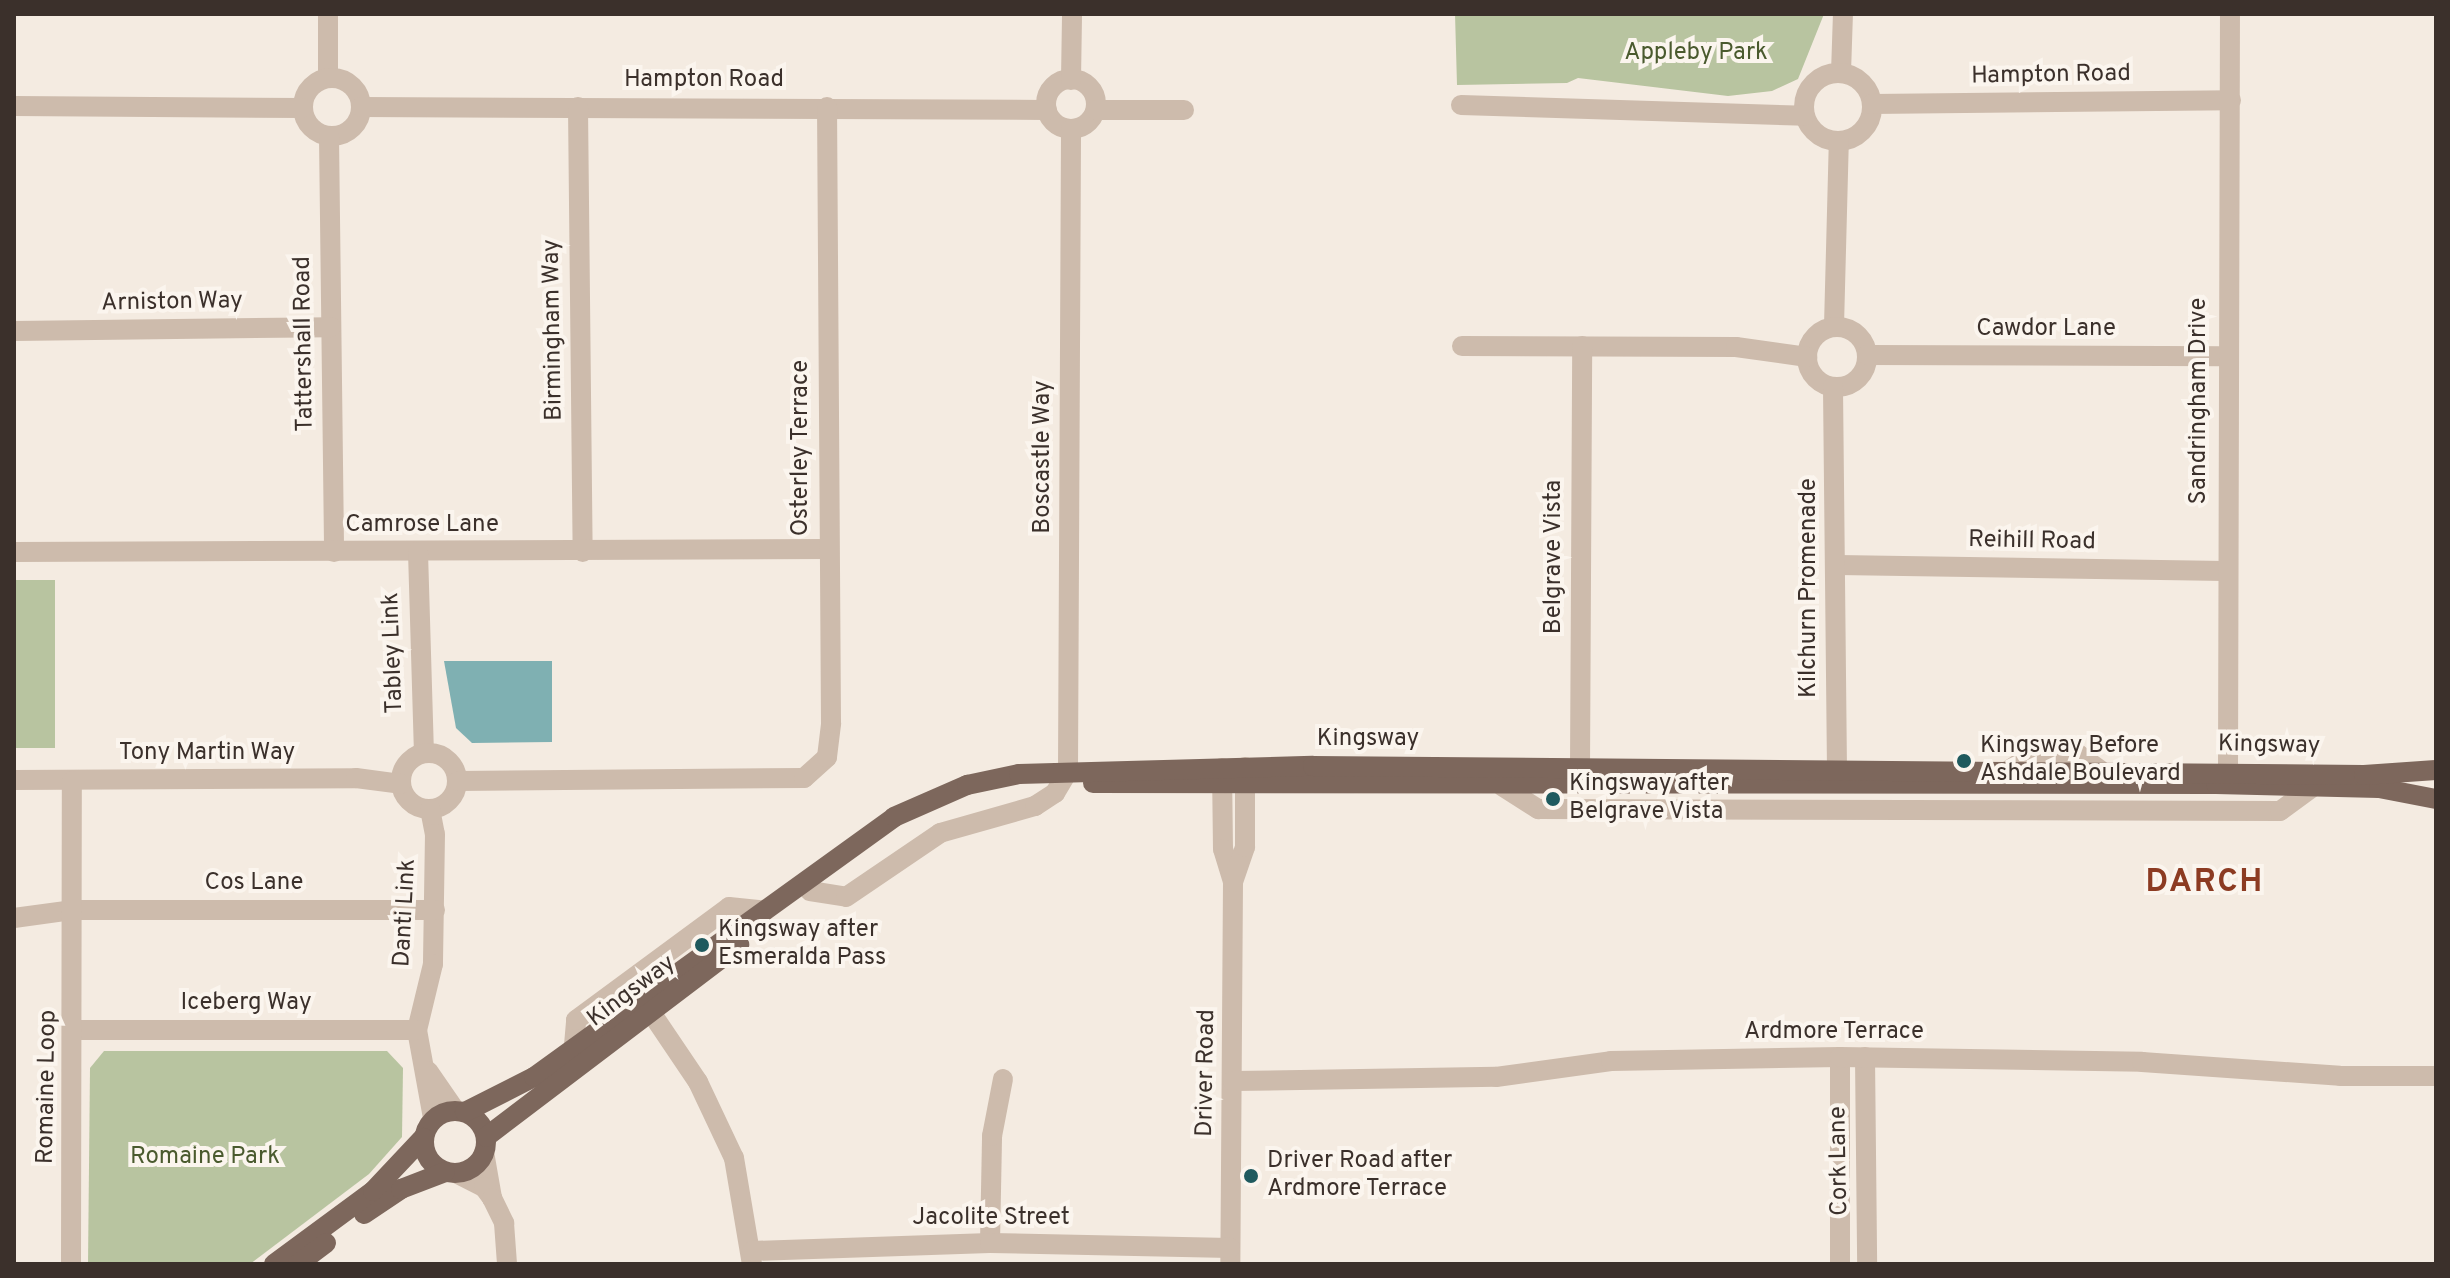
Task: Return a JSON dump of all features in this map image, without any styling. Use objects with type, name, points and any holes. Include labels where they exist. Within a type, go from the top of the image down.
[{"type":"main road","name":"Kingsway","points":[[298,1264],[375,1205],[450,1173],[473,1167],[485,1145],[646,1004],[765,911],[907,811],[992,779],[1245,777],[1580,768],[1831,778],[2222,777],[2364,775],[2436,770]]},
{"type":"main road","name":"Kingsway","points":[[1245,777],[1502,786],[2009,770],[2100,770],[2379,788],[2436,799]]},
{"type":"main road","name":"Kingsway","points":[[433,1118],[460,1111],[534,1077],[574,1045],[646,1004],[893,831],[948,805],[997,790],[1065,777]]},
{"type":"main road","points":[[460,1111],[479,1122],[485,1145]]},
{"type":"main road","points":[[274,1264],[373,1191],[423,1138],[433,1118]]},
{"type":"main road","points":[[423,1138],[428,1159],[450,1173]]},
{"type":"street","points":[[328,14],[328,78]]},
{"type":"street","points":[[1071,80],[1072,14]]},
{"type":"street","points":[[1841,73],[1843,14]]},
{"type":"street","name":"Sandringham Drive","points":[[2222,777],[2230,14]]},
{"type":"street","points":[[1841,73],[1863,84],[1872,104],[1866,126],[1839,141],[1817,134],[1805,116],[1811,85],[1841,73]]},
{"type":"street","points":[[328,78],[354,88],[361,107],[355,125],[329,136],[310,127],[302,108],[310,88],[328,78]]},
{"type":"street","points":[[1071,80],[1088,86],[1096,110],[1087,124],[1071,129],[1056,124],[1047,110],[1055,86],[1071,80]]},
{"type":"street","name":"Hampton Road","points":[[1872,104],[2231,100]]},
{"type":"street","points":[[1461,105],[1805,116]]},
{"type":"street","points":[[14,106],[302,108]]},
{"type":"street","name":"Hampton Road","points":[[361,107],[1047,110]]},
{"type":"street","name":"Birmingham Way","points":[[578,107],[583,552]]},
{"type":"street","name":"Osterley Terrace","points":[[458,781],[804,778],[827,757],[831,723],[827,107]]},
{"type":"street","points":[[1096,110],[1184,110]]},
{"type":"street","name":"Boscastle Way","points":[[1065,777],[1071,129]]},
{"type":"street","name":"Tattershall Road","points":[[329,136],[334,552]]},
{"type":"street","points":[[1834,326],[1839,141]]},
{"type":"street","points":[[1834,326],[1855,332],[1867,355],[1853,382],[1833,387],[1815,377],[1807,357],[1813,338],[1834,326]]},
{"type":"street","name":"Arniston Way","points":[[14,331],[331,327]]},
{"type":"street","points":[[1462,346],[1736,347],[1807,357]]},
{"type":"street","name":"Belgrave Vista","points":[[1580,768],[1582,346]]},
{"type":"street","name":"Cawdor Lane","points":[[1867,355],[2225,356]]},
{"type":"street","name":"Kilchurn Promenade","points":[[1831,778],[1838,565],[1833,387]]},
{"type":"street","name":"Camrose Lane","points":[[14,552],[829,549]]},
{"type":"street","name":"Tabley Link","points":[[418,552],[424,753]]},
{"type":"street","name":"Reihill Road","points":[[1838,565],[2225,571]]},
{"type":"street","points":[[424,753],[451,763],[458,781],[451,800],[430,809],[411,803],[401,784],[407,763],[424,753]]},
{"type":"street","points":[[810,891],[846,897],[940,833],[1035,806],[1065,777]]},
{"type":"street","name":"Driver Road","points":[[1223,777],[1223,849],[1233,882],[1230,1256]]},
{"type":"street","name":"Driver Road","points":[[1233,882],[1245,847],[1245,777]]},
{"type":"street","name":"Tony Martin Way","points":[[14,780],[356,778],[401,784]]},
{"type":"street","name":"Romaine Loop","points":[[71,1264],[75,1030],[72,781]]},
{"type":"street","name":"Kingsway","points":[[1502,786],[1538,809],[2280,811],[2314,786]]},
{"type":"street","name":"Danti Link","points":[[430,809],[435,910],[433,964],[417,1030],[433,1118]]},
{"type":"street","name":"Kingsway","points":[[574,1045],[576,1020],[729,907],[765,911]]},
{"type":"street","points":[[14,918],[73,910]]},
{"type":"street","name":"Cos Lane","points":[[73,910],[435,910]]},
{"type":"street","points":[[646,1004],[698,1082],[734,1158],[752,1258]]},
{"type":"street","name":"Iceberg Way","points":[[75,1030],[417,1030]]},
{"type":"street","name":"Ardmore Terrace","points":[[1233,1081],[1496,1077],[1611,1061],[1840,1057],[2142,1062],[2340,1076],[2436,1076]]},
{"type":"street","name":"Cork Lane","points":[[1840,1057],[1840,1264]]},
{"type":"street","name":"Cork Lane","points":[[1865,1057],[1867,1264]]},
{"type":"street","name":"Danti Link","points":[[424,1065],[460,1111]]},
{"type":"street","points":[[990,1243],[992,1136],[1003,1079]]},
{"type":"street","points":[[485,1145],[492,1198]]},
{"type":"street","points":[[450,1173],[484,1187],[492,1198],[504,1223],[507,1264]]},
{"type":"street","name":"Jacolite Street","points":[[752,1258],[990,1243],[1230,1256]]},
{"type":"green space","name":"Appleby Park","points":[[1455,14],[1824,14],[1798,79],[1772,91],[1728,96],[1578,78],[1567,83],[1457,85]]},
{"type":"green space","points":[[14,580],[55,580],[55,748],[14,748]]},
{"type":"green space","name":"Romaine Park","points":[[104,1051],[387,1051],[403,1068],[402,1137],[369,1174],[250,1264],[88,1264],[90,1068]]},
{"type":"water","points":[[444,661],[552,661],[552,742],[472,743],[456,728]]},
{"type":"place","name":"Kingsway Before Ashdale Boulevard","points":[[1964,761]]},
{"type":"place","name":"Kingsway after Belgrave Vista","points":[[1553,799]]},
{"type":"place","name":"Kingsway after Esmeralda Pass","points":[[702,945]]},
{"type":"place","name":"Driver Road after Ardmore Terrace","points":[[1251,1176]]},
{"type":"district","name":"DARCH","points":[[2205,883]]}]
